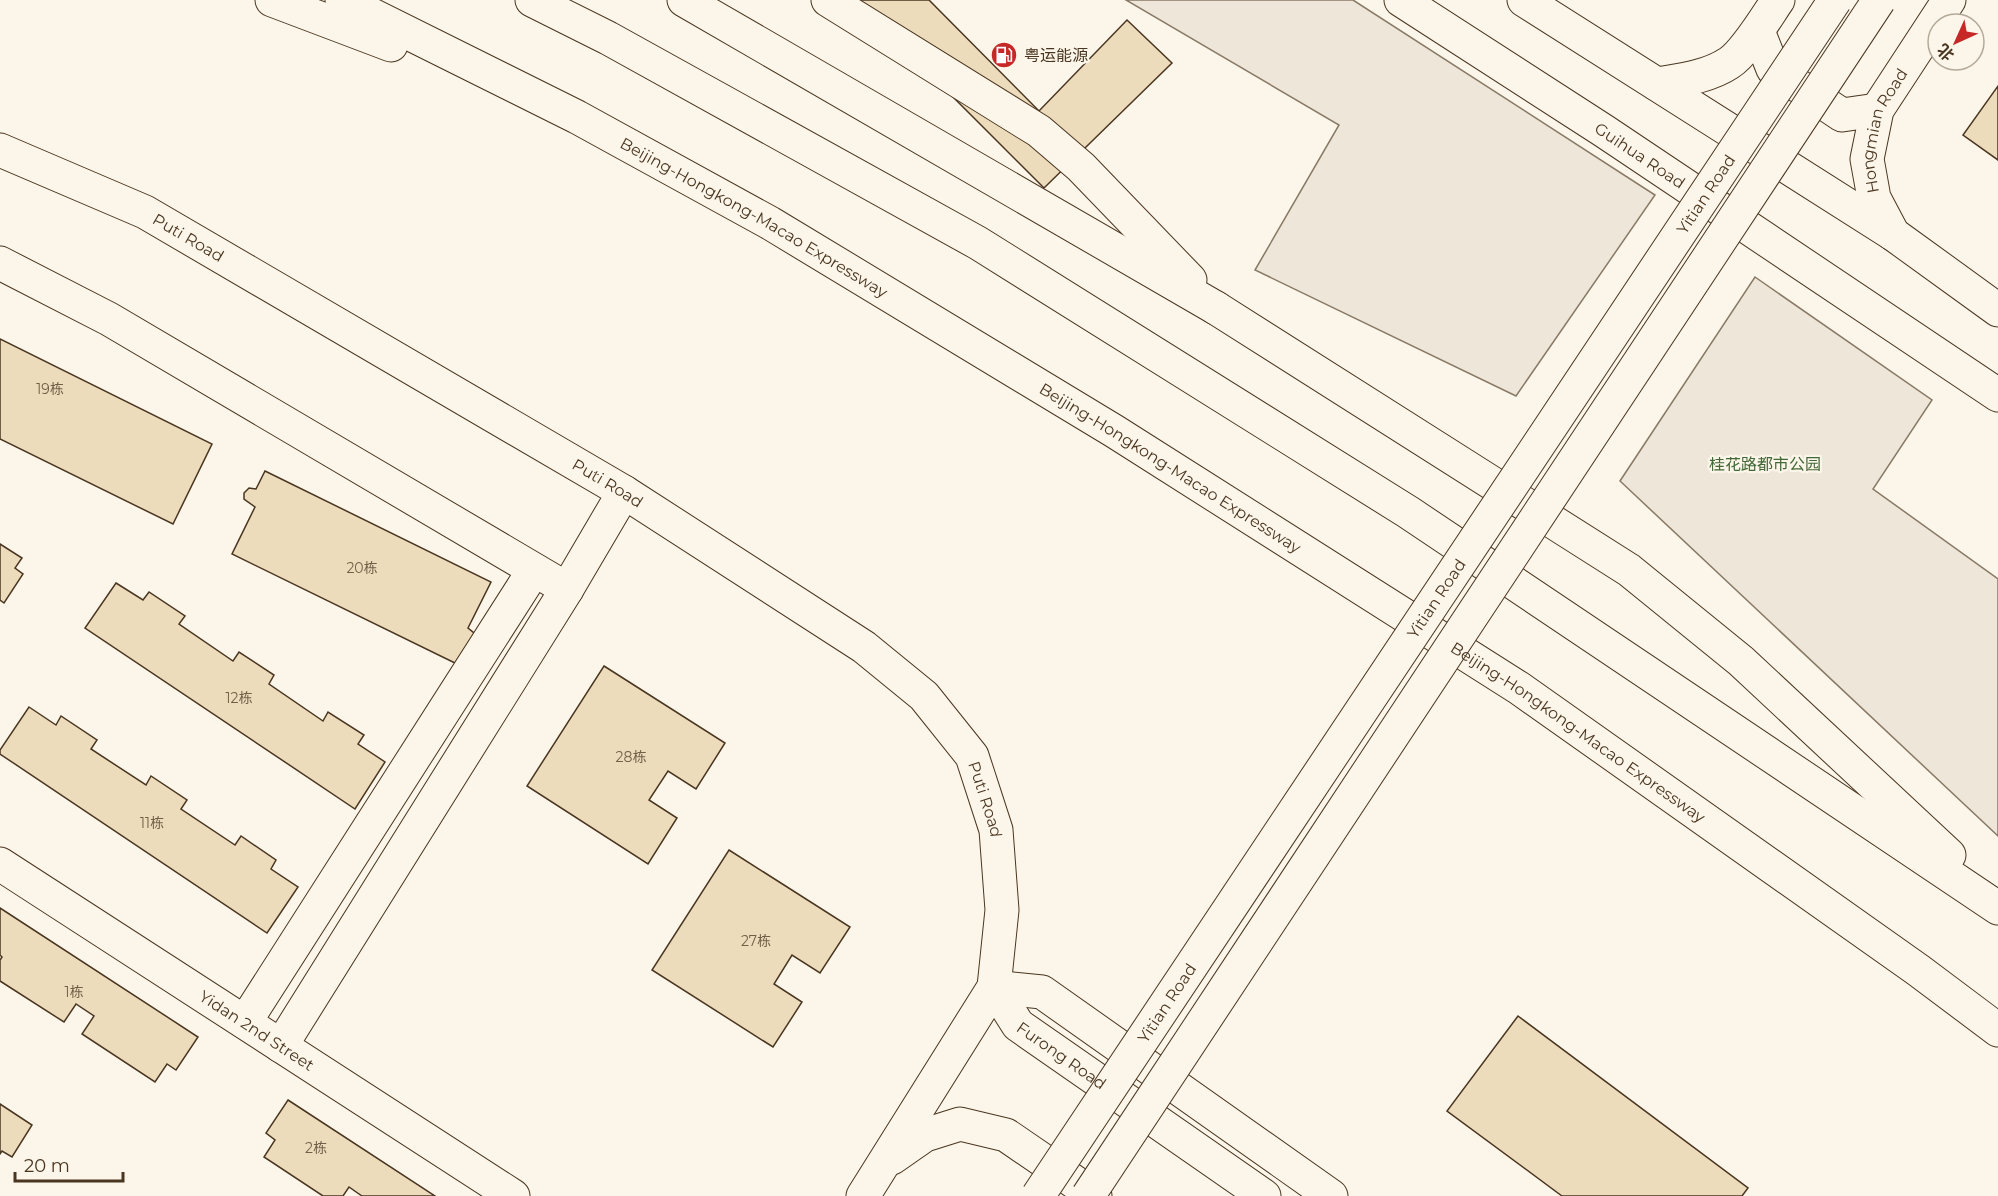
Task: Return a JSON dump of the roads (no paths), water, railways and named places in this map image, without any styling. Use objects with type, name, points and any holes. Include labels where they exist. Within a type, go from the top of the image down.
[{"type":"main road","points":[[272,0],[577,117]]},
{"type":"main road","name":"Beijing-Hongkong-Macao Expressway","points":[[342,0],[577,117],[770,223],[1114,431],[1519,688],[1998,1030]]},
{"type":"main road","points":[[532,0],[608,38],[978,243],[1408,512],[1998,908]]},
{"type":"main road","points":[[684,0],[1216,308],[1629,570],[1741,661],[1998,902]]},
{"type":"main road","points":[[828,0],[1039,131],[1081,167],[1216,308]]},
{"type":"main road","name":"Guihua Road","points":[[1401,0],[1604,131],[1998,395]]},
{"type":"main road","points":[[1524,0],[1893,234],[1998,310]]},
{"type":"main road","points":[[1657,84],[1694,78],[1730,63],[1758,31],[1779,0]]},
{"type":"main road","name":"Yitian Road","points":[[1038,1196],[1835,0]]},
{"type":"main road","points":[[1088,1196],[1880,0]]},
{"type":"main road","name":"Hongmian Road","points":[[1893,234],[1874,198],[1867,159],[1876,110],[1949,0]]},
{"type":"main road","points":[[1758,31],[1773,69],[1842,115],[1876,110]]},
{"type":"main road","name":"Puti Road","points":[[0,150],[145,213],[624,492],[864,647],[924,696],[972,756],[996,830],[1002,910],[994,987]]},
{"type":"main road","points":[[0,263],[109,319],[567,589]]},
{"type":"main road","points":[[281,1046],[567,589],[624,492]]},
{"type":"main road","points":[[245,1022],[534,570]]},
{"type":"main road","name":"Yidan 2nd Street","points":[[0,864],[513,1196]]},
{"type":"main road","points":[[863,1196],[994,987],[1042,992],[1311,1190]]},
{"type":"main road","name":"Furong Road","points":[[994,987],[1018,1025],[1264,1196]]},
{"type":"main road","points":[[884,1164],[925,1135],[960,1124],[1006,1134],[1095,1196]]},
{"type":"place","name":"粤运能源","points":[[1004,55]]},
{"type":"park label","name":"桂花路都市公园","points":[[1765,464]]}]
